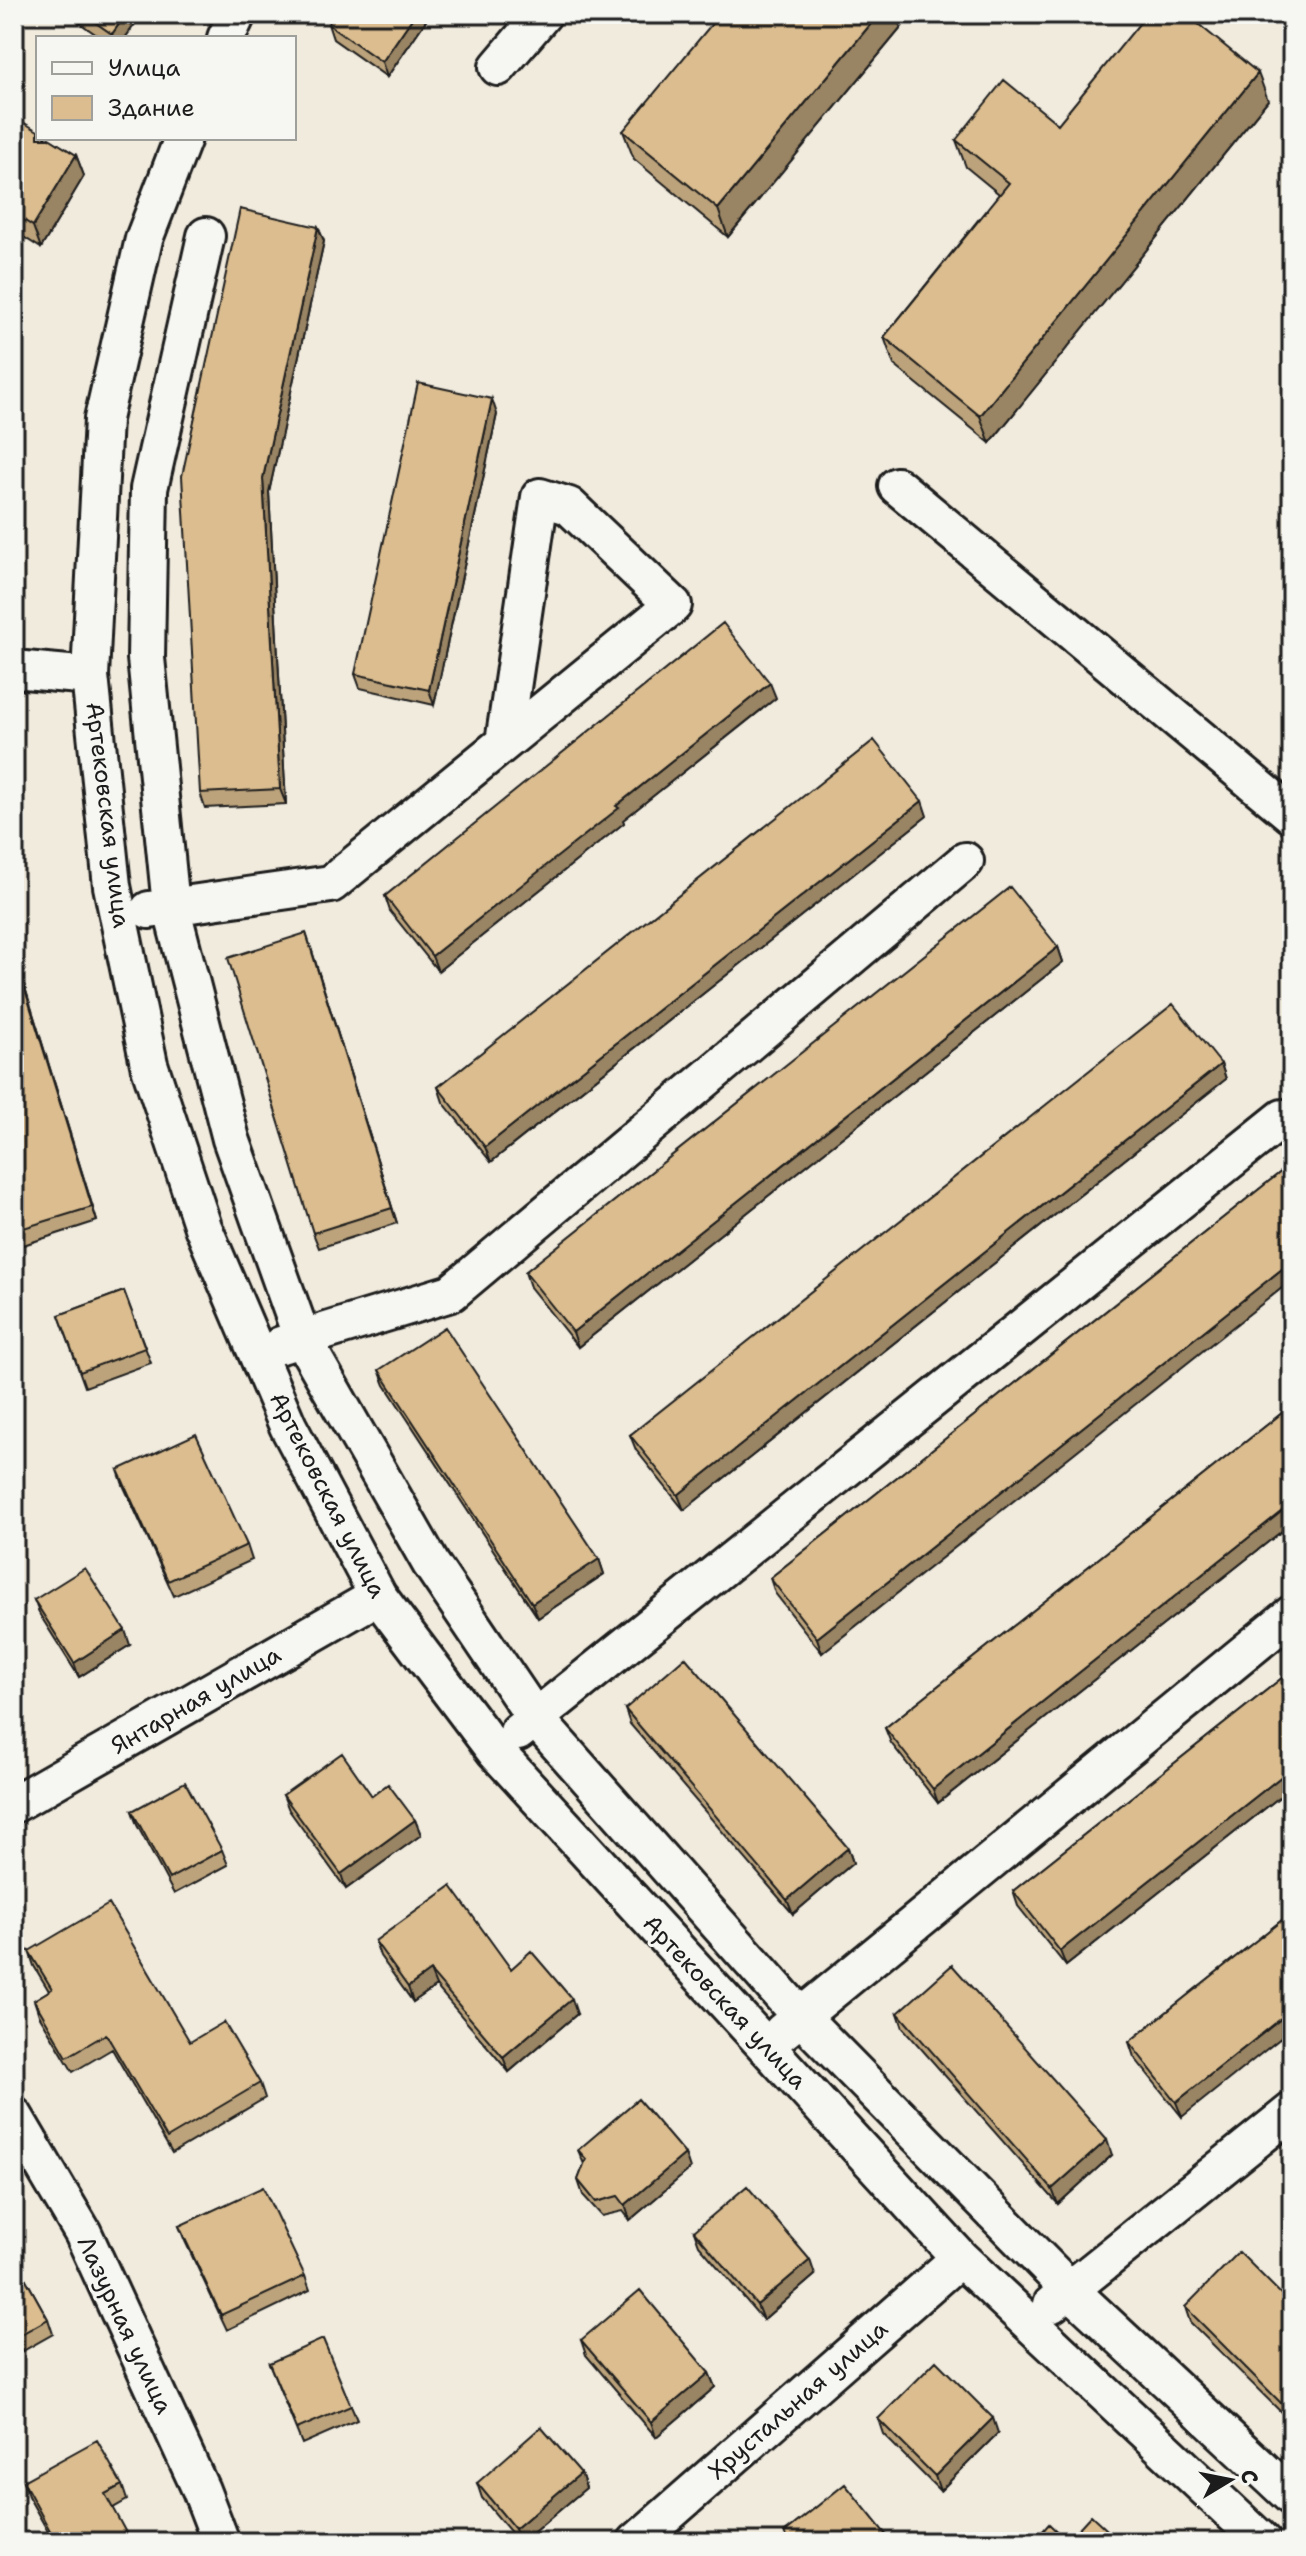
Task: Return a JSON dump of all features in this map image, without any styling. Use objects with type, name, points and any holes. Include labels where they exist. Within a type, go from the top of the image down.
[{"type":"street","points":[[227,36],[237,14]]},
{"type":"street","points":[[498,67],[543,14]]},
{"type":"street","name":"Артековская улица","points":[[182,140],[144,239],[103,419],[90,676],[112,886],[149,1064],[203,1227],[288,1426],[378,1596],[495,1751],[960,2258],[1263,2542]]},
{"type":"street","points":[[206,236],[149,489],[146,658],[171,906],[231,1139],[302,1338],[431,1564],[535,1718],[800,2016],[1070,2290],[1292,2497]]},
{"type":"street","points":[[100,485],[149,489]]},
{"type":"street","points":[[897,486],[1292,815]]},
{"type":"street","points":[[119,914],[331,884],[504,743],[673,605],[569,506],[540,497],[504,743]]},
{"type":"street","points":[[14,669],[90,676]]},
{"type":"street","points":[[256,1352],[451,1293],[965,861]]},
{"type":"street","points":[[495,1751],[1283,1118]]},
{"type":"street","name":"Янтарная улица","points":[[14,1804],[378,1596]]},
{"type":"street","points":[[765,2045],[1292,1614]]},
{"type":"street","points":[[1029,2323],[1292,2111]]},
{"type":"street","name":"Лазурная улица","points":[[14,2116],[83,2233],[201,2490],[221,2542]]},
{"type":"street","name":"Хрустальная улица","points":[[636,2542],[960,2258]]},
{"type":"building","points":[[83,14],[126,14],[112,34]]},
{"type":"building","points":[[335,14],[415,14],[382,62],[328,24]]},
{"type":"building","points":[[720,14],[879,14],[718,209],[623,131]]},
{"type":"building","points":[[1147,14],[1186,14],[1258,73],[980,416],[884,337],[1009,183],[956,140],[1004,80],[1058,124]]},
{"type":"building","points":[[14,117],[36,130],[36,140],[52,140],[76,155],[33,226],[14,214]]},
{"type":"building","points":[[240,209],[318,227],[263,478],[280,789],[200,793],[182,476]]},
{"type":"building","points":[[418,383],[492,399],[429,690],[355,674]]},
{"type":"building","points":[[723,623],[770,683],[432,956],[385,896]]},
{"type":"building","points":[[874,740],[922,801],[485,1147],[438,1087]]},
{"type":"building","points":[[1010,887],[1058,947],[573,1332],[525,1272]]},
{"type":"building","points":[[306,933],[392,1208],[313,1233],[228,958]]},
{"type":"building","points":[[14,954],[92,1207],[14,1231]]},
{"type":"building","points":[[1173,1004],[1221,1064],[678,1495],[630,1435]]},
{"type":"building","points":[[1282,1171],[1292,1184],[1292,1261],[817,1638],[770,1578]]},
{"type":"building","points":[[124,1291],[145,1348],[80,1372],[59,1315]]},
{"type":"building","points":[[445,1327],[599,1559],[532,1603],[379,1370]]},
{"type":"building","points":[[1292,1405],[1292,1503],[933,1789],[885,1728]]},
{"type":"building","points":[[196,1434],[247,1545],[168,1581],[118,1470]]},
{"type":"building","points":[[85,1568],[125,1630],[74,1663],[34,1600]]},
{"type":"building","points":[[685,1657],[848,1848],[787,1900],[625,1709]]},
{"type":"building","points":[[1292,1670],[1292,1768],[1060,1951],[1013,1891]]},
{"type":"building","points":[[342,1753],[372,1796],[388,1784],[415,1820],[341,1874],[283,1795]]},
{"type":"building","points":[[185,1782],[222,1850],[169,1879],[132,1811]]},
{"type":"building","points":[[451,1886],[511,1969],[531,1951],[572,1999],[503,2057],[430,1971],[408,1987],[375,1941]]},
{"type":"building","points":[[109,1904],[190,2042],[224,2022],[260,2083],[167,2138],[106,2034],[67,2057],[34,2000],[52,1989],[29,1951]]},
{"type":"building","points":[[1292,1912],[1292,2010],[1176,2102],[1129,2042]]},
{"type":"building","points":[[952,1965],[1107,2140],[1052,2189],[898,2013]]},
{"type":"building","points":[[638,2099],[685,2154],[625,2205],[618,2196],[596,2202],[578,2180],[586,2159],[578,2150]]},
{"type":"building","points":[[1292,2171],[1292,2191],[1282,2179]]},
{"type":"building","points":[[747,2186],[810,2260],[757,2305],[694,2231]]},
{"type":"building","points":[[263,2187],[305,2276],[221,2315],[179,2226]]},
{"type":"building","points":[[1239,2252],[1292,2305],[1292,2414],[1185,2307]]},
{"type":"building","points":[[14,2258],[48,2319],[14,2338]]},
{"type":"building","points":[[640,2290],[709,2373],[651,2422],[581,2340]]},
{"type":"building","points":[[323,2339],[351,2406],[297,2429],[269,2363]]},
{"type":"building","points":[[936,2361],[993,2418],[935,2476],[878,2419]]},
{"type":"building","points":[[541,2427],[581,2473],[515,2529],[477,2483]]},
{"type":"building","points":[[97,2440],[122,2485],[105,2494],[131,2542],[42,2542],[53,2536],[23,2481]]},
{"type":"building","points":[[845,2484],[892,2542],[791,2542],[784,2533]]},
{"type":"building","points":[[1091,2515],[1120,2542],[1033,2542],[1049,2524],[1067,2541]]},
{"type":"building","points":[[384,2534],[391,2542],[375,2542]]}]
